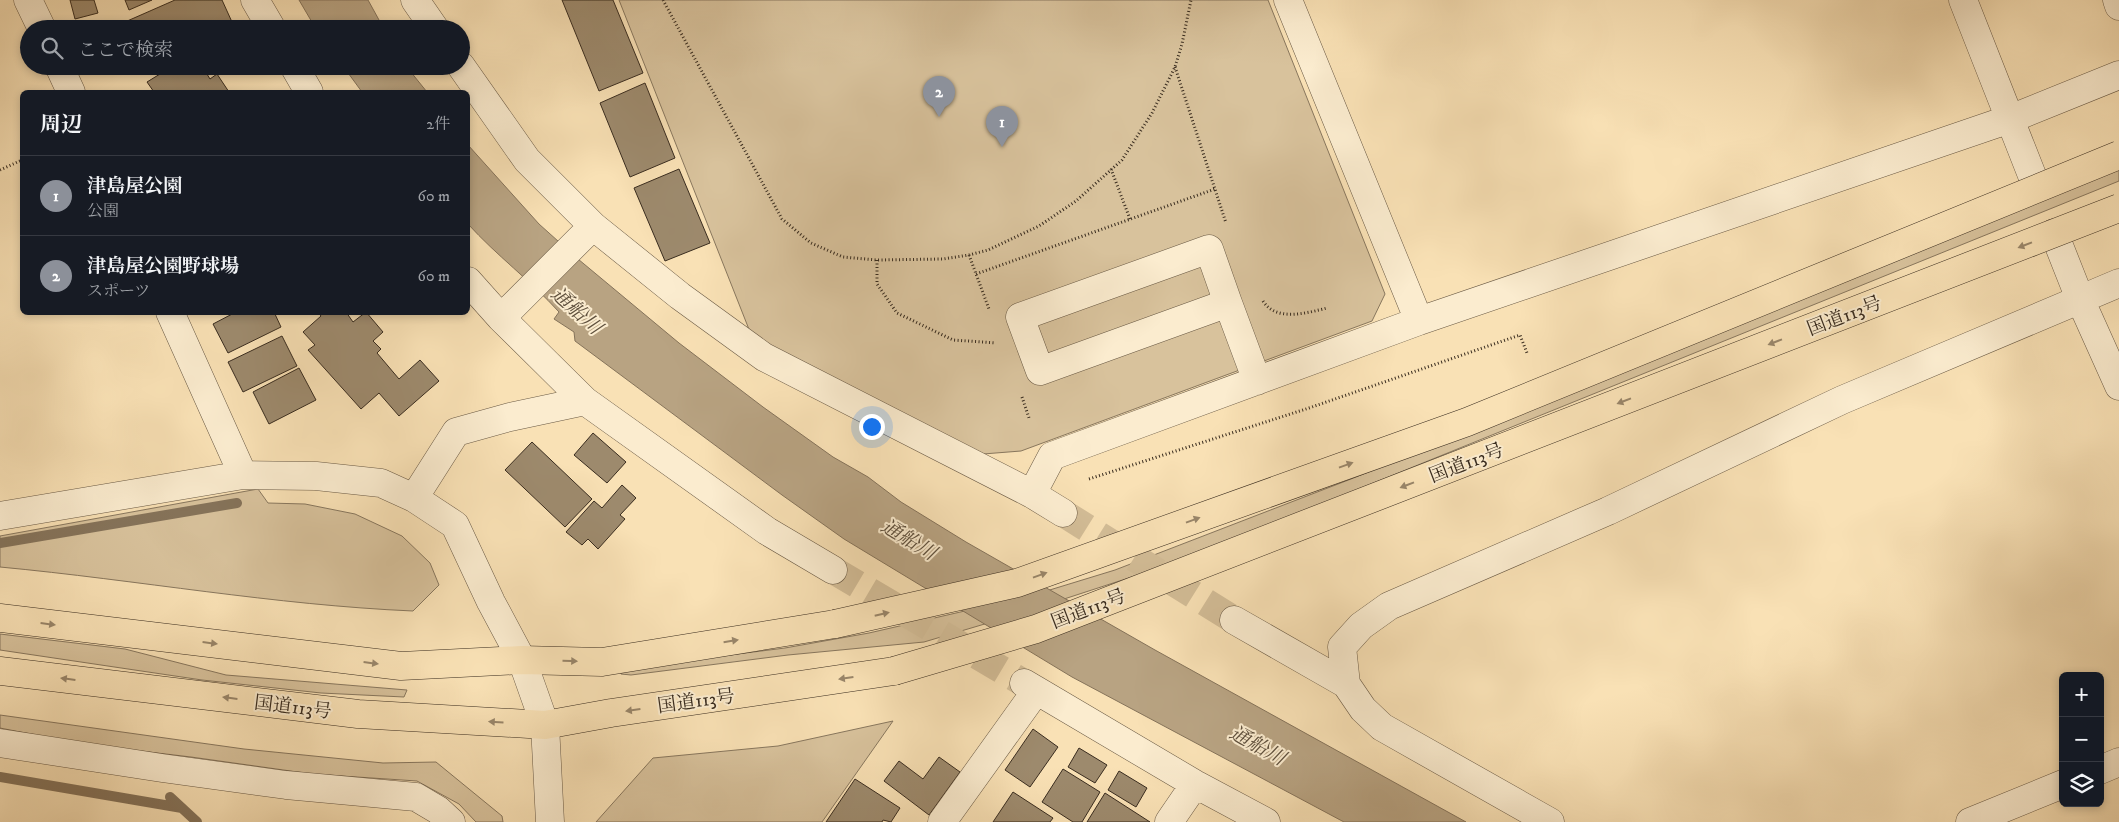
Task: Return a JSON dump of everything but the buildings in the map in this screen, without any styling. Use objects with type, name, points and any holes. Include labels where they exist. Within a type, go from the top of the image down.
[{"type":"highway","name":"国道113号","points":[[0,618],[401,666],[522,660],[602,662],[835,624],[1018,583],[1467,422],[2119,155]]},
{"type":"highway","name":"国道113号","points":[[0,671],[358,714],[545,725],[611,713],[894,671],[1036,629],[2119,208]]},
{"type":"street","points":[[28,0],[38,20]]},
{"type":"street","points":[[255,0],[267,20]]},
{"type":"street","points":[[415,0],[429,20]]},
{"type":"street","points":[[1288,0],[1419,321]]},
{"type":"street","points":[[1963,0],[2037,188]]},
{"type":"street","points":[[2117,0],[2119,6]]},
{"type":"street","points":[[63,75],[70,90]]},
{"type":"street","points":[[299,75],[308,90]]},
{"type":"street","points":[[467,75],[527,160],[593,226],[680,296],[764,357],[1032,494],[1063,513]]},
{"type":"street","points":[[1032,494],[1052,456],[1419,321],[2010,119],[2119,75]]},
{"type":"street","points":[[501,318],[593,226]]},
{"type":"street","points":[[2054,234],[2080,299],[2119,386]]},
{"type":"street","points":[[1228,303],[1040,371],[1020,317],[1209,249],[1257,381]]},
{"type":"street","points":[[470,283],[501,318],[585,401],[767,531],[833,570]]},
{"type":"street","points":[[1346,684],[1342,647],[1361,626],[1389,606],[1608,511],[1842,400],[2119,283]]},
{"type":"street","points":[[171,315],[243,476]]},
{"type":"street","points":[[414,498],[456,432],[510,417],[585,401]]},
{"type":"street","points":[[0,516],[243,476],[316,476],[381,483],[414,498],[455,525],[491,602],[522,660],[545,725],[550,822]]},
{"type":"street","points":[[1234,620],[1346,684],[1363,709],[1382,727],[1550,822]]},
{"type":"street","points":[[942,822],[1030,687],[1195,784],[1266,822]]},
{"type":"street","points":[[0,743],[248,780],[416,797],[438,810],[451,822]]},
{"type":"street","points":[[2104,768],[2119,762]]},
{"type":"street","points":[[1170,822],[1195,784]]},
{"type":"street","points":[[1970,822],[2059,786]]},
{"type":"path","points":[[663,0],[782,219],[811,243],[835,254],[843,257],[877,260],[942,259],[988,250],[1039,226],[1076,201],[1122,160],[1152,112],[1175,67],[1191,0]]},
{"type":"path","points":[[1175,67],[1230,231]]},
{"type":"path","points":[[0,170],[20,161]]},
{"type":"path","points":[[1111,169],[1130,219]]},
{"type":"path","points":[[976,274],[1215,189]]},
{"type":"path","points":[[877,260],[877,284],[897,313],[953,340],[1002,344]]},
{"type":"path","points":[[1260,297],[1265,305],[1282,314],[1303,314],[1327,308]]},
{"type":"path","points":[[1089,479],[1309,408],[1520,336],[1527,353]]},
{"type":"shaded area","points":[[619,0],[1268,0],[1385,294],[1372,321],[1021,451],[983,454],[752,337]]},
{"type":"shaded area","points":[[2119,167],[2119,181],[1297,514],[1147,572],[924,642],[788,655],[631,675],[621,674],[620,669],[785,648],[869,633],[1030,596],[1115,570],[1351,479]]},
{"type":"shaded area","points":[[258,489],[268,503],[305,504],[355,514],[402,536],[430,563],[439,585],[413,611],[258,598],[0,567],[0,536]]},
{"type":"shaded area","points":[[0,634],[125,649],[226,675],[407,690],[404,697],[321,693],[202,680],[0,650]]},
{"type":"shaded area","points":[[0,715],[244,749],[383,763],[436,762],[502,816],[503,822],[476,822],[459,804],[417,781],[312,774],[82,744],[0,728]]},
{"type":"shaded area","points":[[893,721],[822,822],[596,822],[653,758],[778,746]]},
{"type":"water","points":[[299,0],[368,0],[379,20],[311,20]]},
{"type":"water","points":[[350,75],[413,75],[425,90],[361,90]]},
{"type":"water","name":"通船川","points":[[470,147],[539,224],[578,259],[679,343],[833,457],[868,477],[901,502],[966,542],[1155,650],[1466,822],[1344,822],[1072,677],[844,539],[782,495],[575,341],[574,332],[554,319],[559,312],[470,226]]},
{"type":"waterway","points":[[0,543],[237,503]]},
{"type":"waterway","points":[[0,777],[182,808]]},
{"type":"waterway","points":[[170,797],[197,822]]},
{"type":"tunnel","points":[[1063,513],[1234,620]]},
{"type":"tunnel","points":[[833,570],[1024,683]]},
{"type":"place","name":"津島屋公園野球場","points":[[939,117]]},
{"type":"place","name":"津島屋公園","points":[[1002,147]]}]
